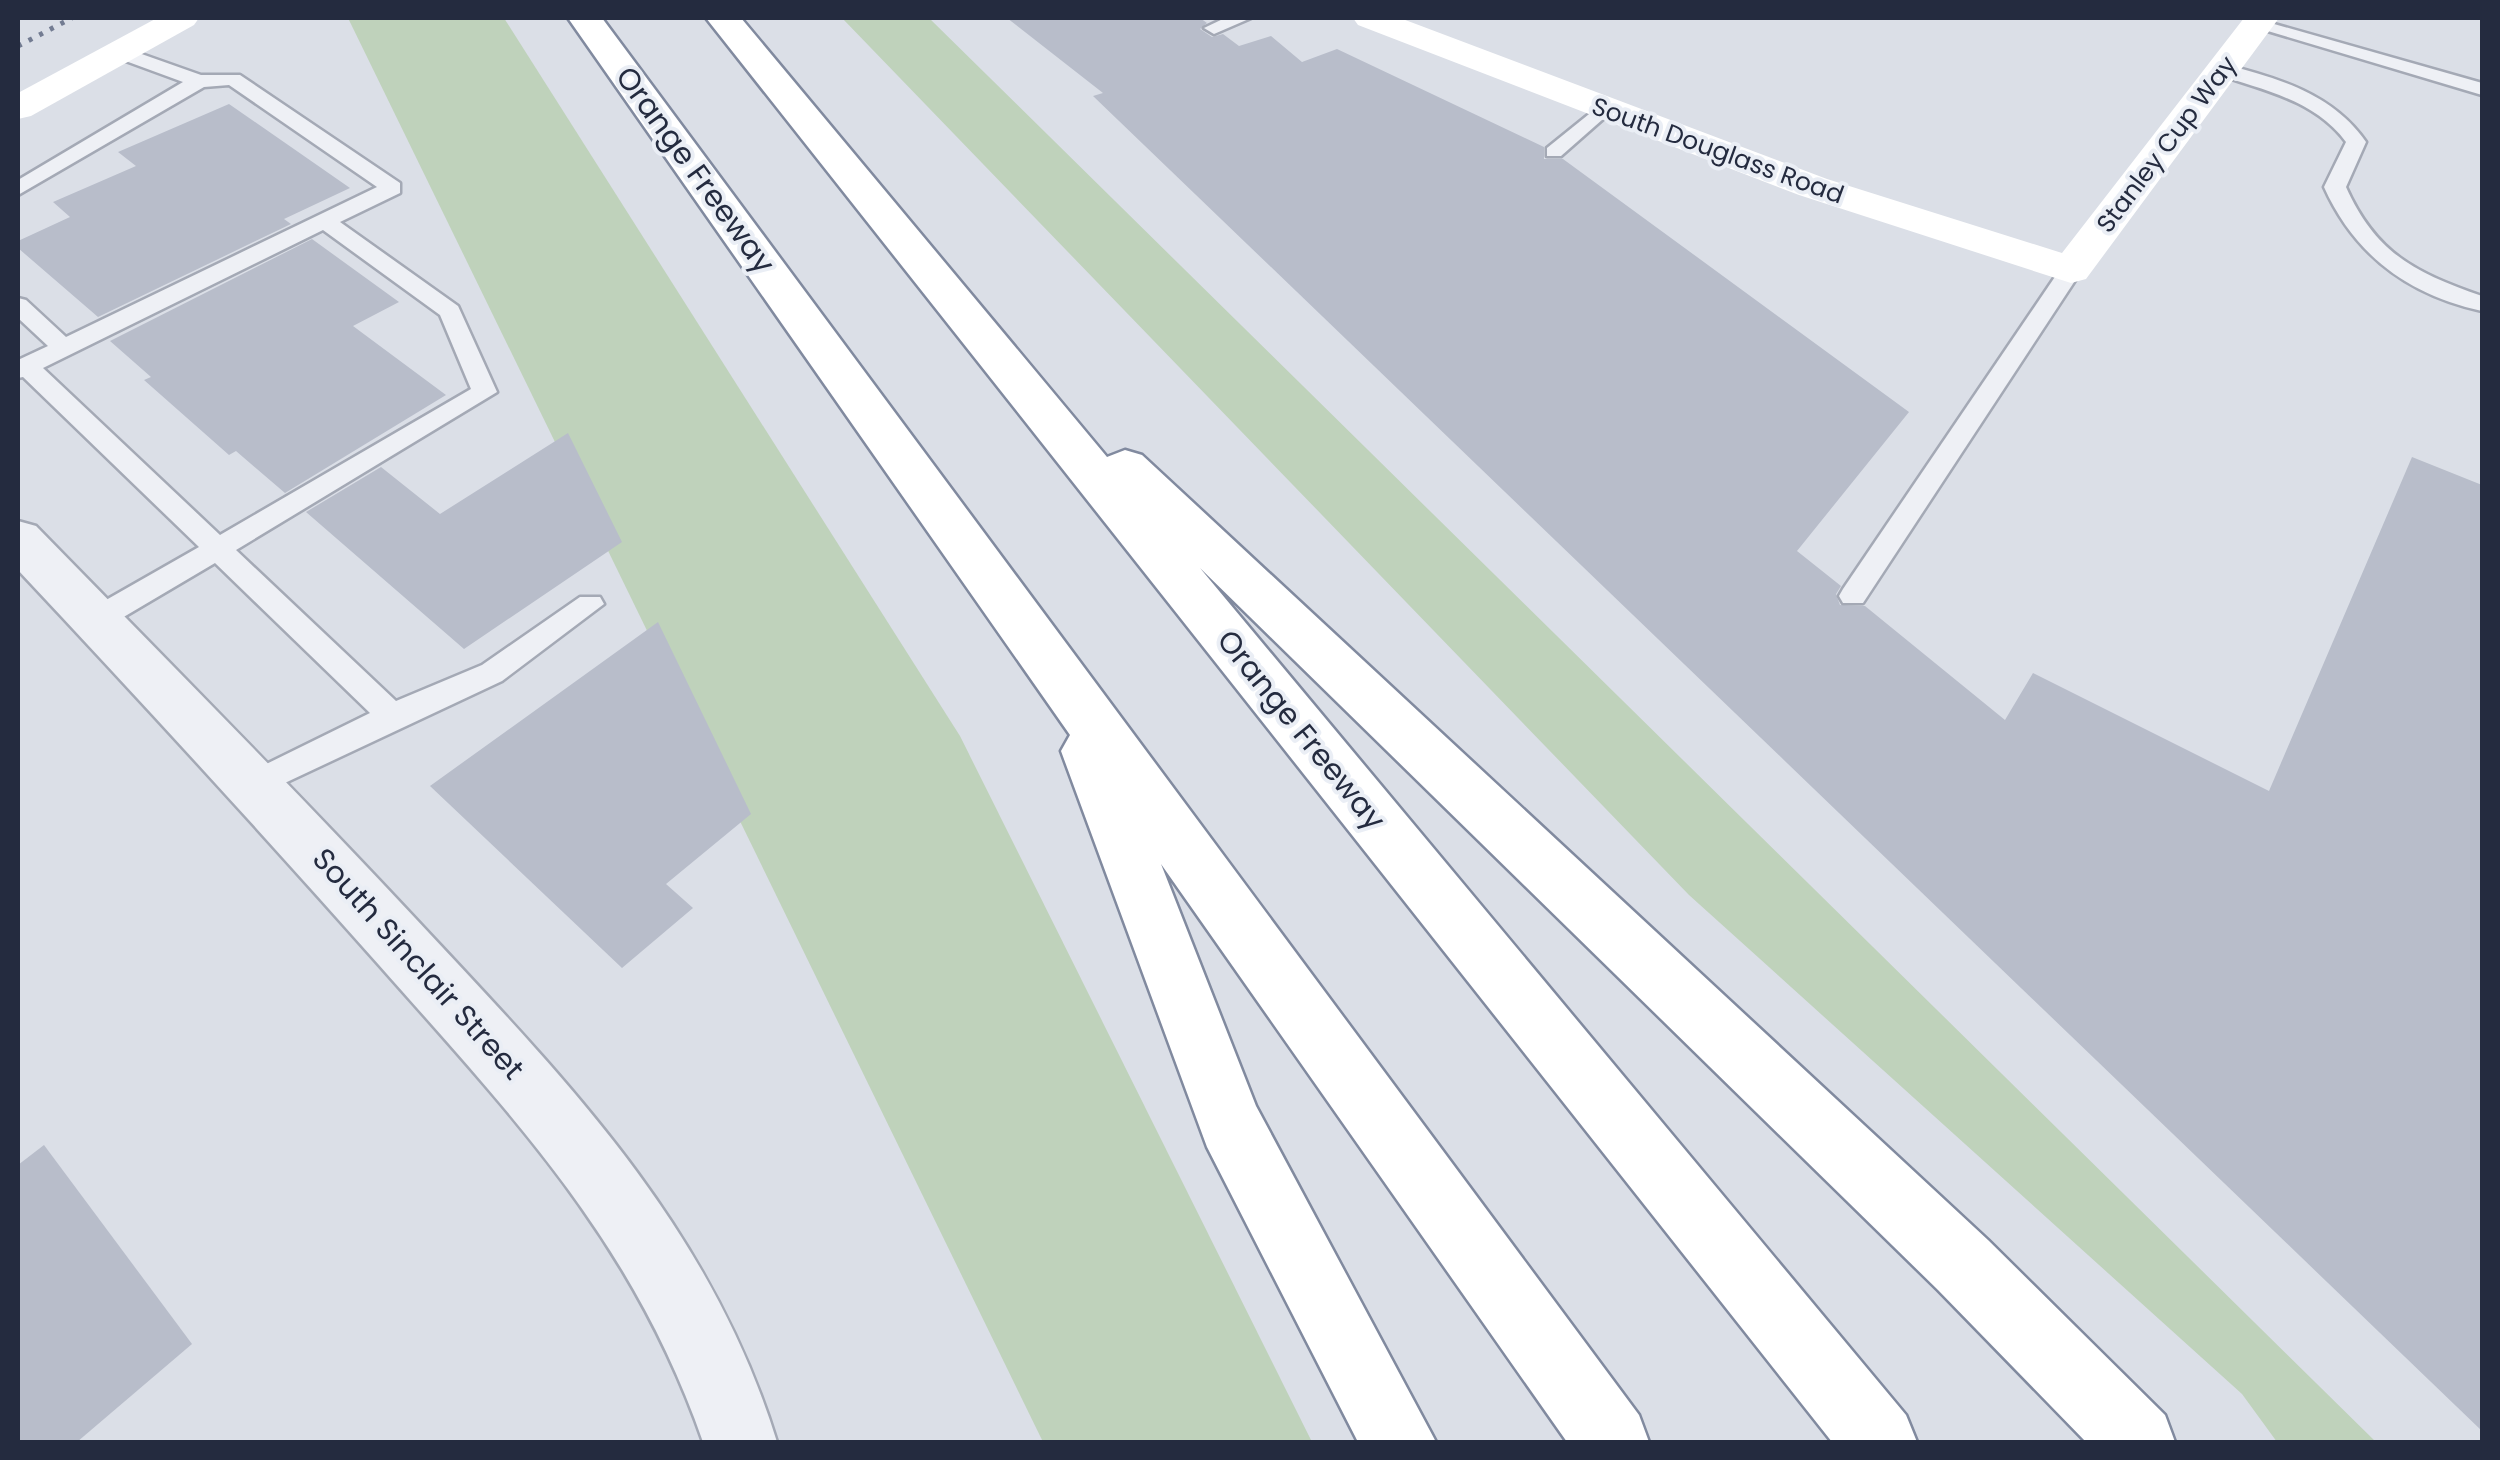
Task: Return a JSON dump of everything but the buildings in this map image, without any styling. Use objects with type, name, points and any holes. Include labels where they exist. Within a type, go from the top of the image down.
[{"type":"main road","points":[[18,108],[182,18]]},
{"type":"main road","name":"Orange Freeway","points":[[585,18],[1612,1442]]},
{"type":"main road","name":"Orange Freeway","points":[[723,18],[1878,1442]]},
{"type":"main road","name":"South Douglass Road","points":[[1370,18],[1813,187],[2071,270]]},
{"type":"main road","name":"Stanley Cup Way","points":[[2071,270],[2260,20]]},
{"type":"main road","points":[[963,313],[1964,1265],[2138,1442]]},
{"type":"main road","points":[[1063,683],[1230,1124],[1398,1442]]},
{"type":"street","name":"South Sinclair Street","points":[[18,539],[254,784],[553,1113],[619,1194],[680,1293],[740,1442]]},
{"type":"lane","points":[[1214,28],[1242,18]]},
{"type":"lane","points":[[2260,20],[2482,89]]},
{"type":"lane","points":[[119,52],[199,82]]},
{"type":"lane","points":[[2223,70],[2321,104],[2344,122],[2356,142],[2336,187],[2348,221],[2369,249],[2416,281],[2482,304]]},
{"type":"lane","points":[[18,188],[199,82],[233,79],[392,188],[22,368],[218,548],[392,716]]},
{"type":"lane","points":[[1554,152],[1604,108]]},
{"type":"lane","points":[[96,620],[485,392],[450,311],[324,221]]},
{"type":"lane","points":[[1852,596],[2071,270]]},
{"type":"lane","points":[[18,305],[64,348]]},
{"type":"lane","points":[[254,784],[492,672],[590,604]]},
{"type":"green space","points":[[348,18],[504,18],[960,736],[1312,1442],[1043,1442]]},
{"type":"green space","points":[[842,18],[929,18],[2376,1442],[2277,1442],[2242,1394],[1689,895]]},
{"type":"railway","points":[[18,46],[72,18]]}]
